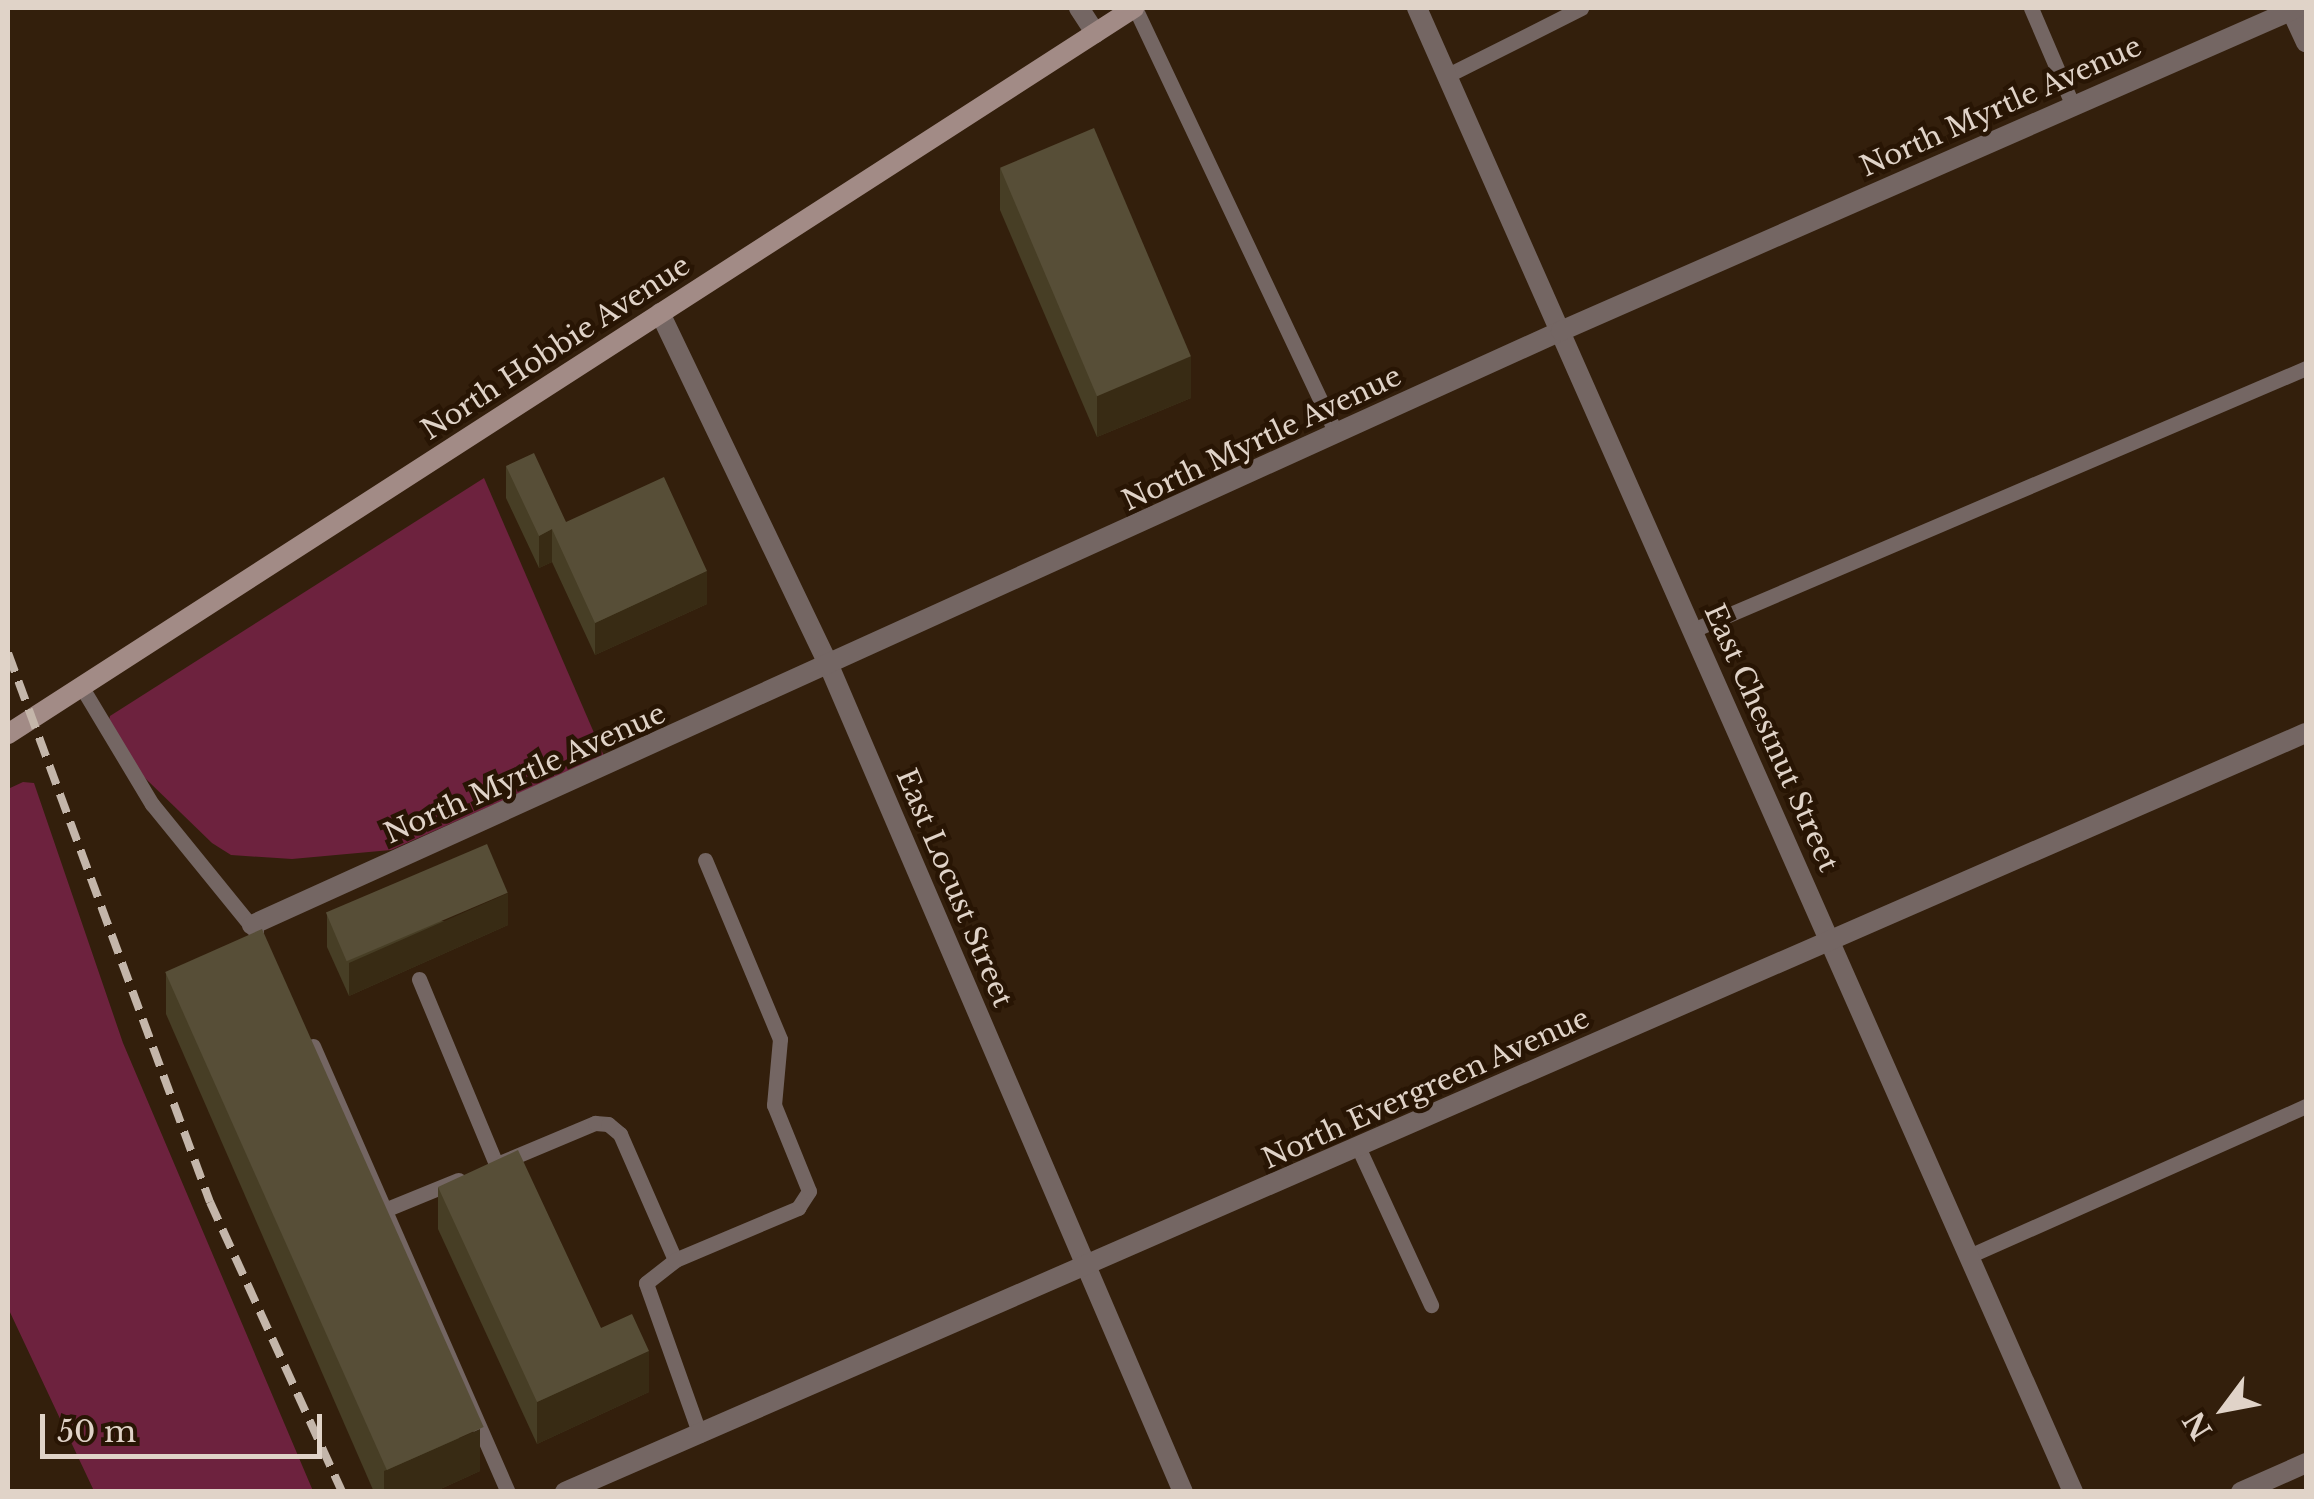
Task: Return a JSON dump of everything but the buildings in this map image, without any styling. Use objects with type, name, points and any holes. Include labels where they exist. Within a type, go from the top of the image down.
[{"type":"main road","name":"North Hobbie Avenue","points":[[8,734],[1134,8]]},
{"type":"street","points":[[1079,8],[1095,33]]},
{"type":"street","name":"East Chestnut Street","points":[[1417,8],[2073,1492]]},
{"type":"street","points":[[2293,8],[2306,43]]},
{"type":"street","name":"North Myrtle Avenue","points":[[252,925],[830,668],[1561,331],[2293,8]]},
{"type":"street","name":"East Locust Street","points":[[660,313],[830,668],[1183,1492]]},
{"type":"street","name":"North Evergreen Avenue","points":[[565,1492],[2306,733]]},
{"type":"street","points":[[2241,1492],[2306,1463]]},
{"type":"lane","points":[[1134,8],[1336,434]]},
{"type":"lane","points":[[1448,74],[1581,8]]},
{"type":"lane","points":[[2031,8],[2073,106]]},
{"type":"lane","points":[[1693,630],[2306,368]]},
{"type":"lane","points":[[81,686],[152,804],[252,925],[267,950]]},
{"type":"lane","points":[[700,1435],[645,1290],[650,1276],[675,1260],[798,1208],[810,1191],[774,1105],[780,1038],[704,860]]},
{"type":"lane","points":[[419,979],[496,1164]]},
{"type":"lane","points":[[304,1028],[388,1209],[508,1492]]},
{"type":"lane","points":[[1970,1256],[2306,1106]]},
{"type":"lane","points":[[388,1209],[595,1123],[608,1124],[620,1134],[675,1260]]},
{"type":"lane","points":[[1359,1148],[1431,1305]]},
{"type":"shaded area","points":[[484,478],[604,756],[391,850],[292,859],[231,855],[212,843],[115,749],[107,730],[110,716]]},
{"type":"shaded area","points":[[23,782],[34,783],[123,1043],[313,1491],[94,1491],[8,1308],[8,789]]},
{"type":"railway","points":[[8,653],[210,1202],[342,1492]]}]
